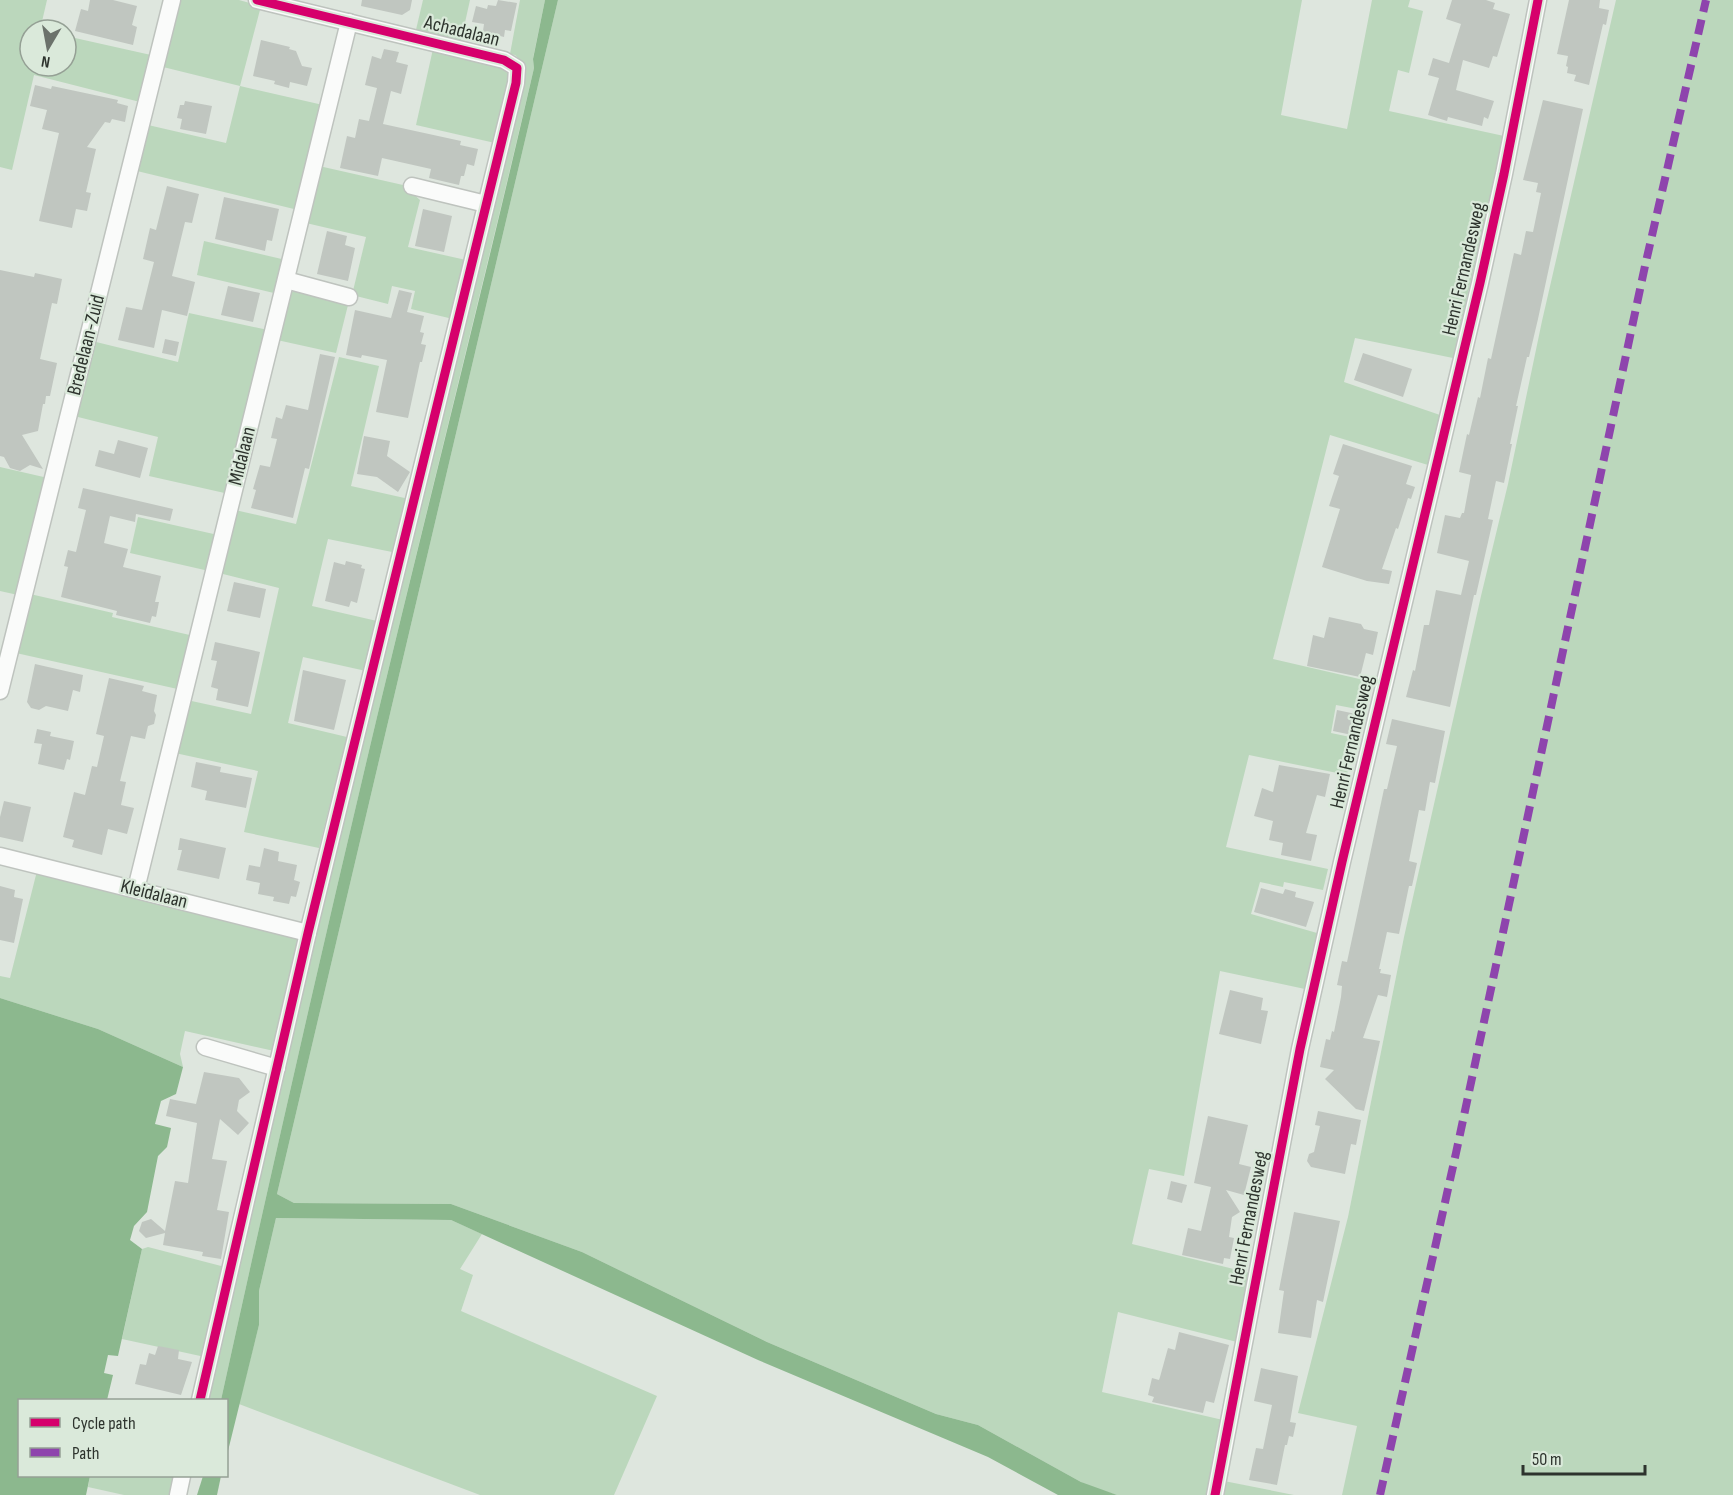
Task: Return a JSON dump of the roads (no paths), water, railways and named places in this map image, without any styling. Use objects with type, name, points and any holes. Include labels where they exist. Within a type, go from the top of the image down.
[{"type":"street","name":"Bredelaan-Zuid","points":[[0,691],[172,0]]},
{"type":"street","name":"Achadalaan","points":[[256,0],[504,60],[517,68],[516,83],[486,204]]},
{"type":"street","name":"Henri Fernandesweg","points":[[1215,1495],[1300,1049],[1341,862],[1480,283],[1538,0]]},
{"type":"street","name":"Midalaan","points":[[136,889],[349,22]]},
{"type":"street","points":[[200,1399],[308,933],[486,204],[412,186]]},
{"type":"street","points":[[286,280],[349,297]]},
{"type":"street","name":"Kleidalaan","points":[[0,856],[308,933]]},
{"type":"street","points":[[205,1047],[277,1068]]},
{"type":"street","points":[[178,1495],[182,1477]]}]
